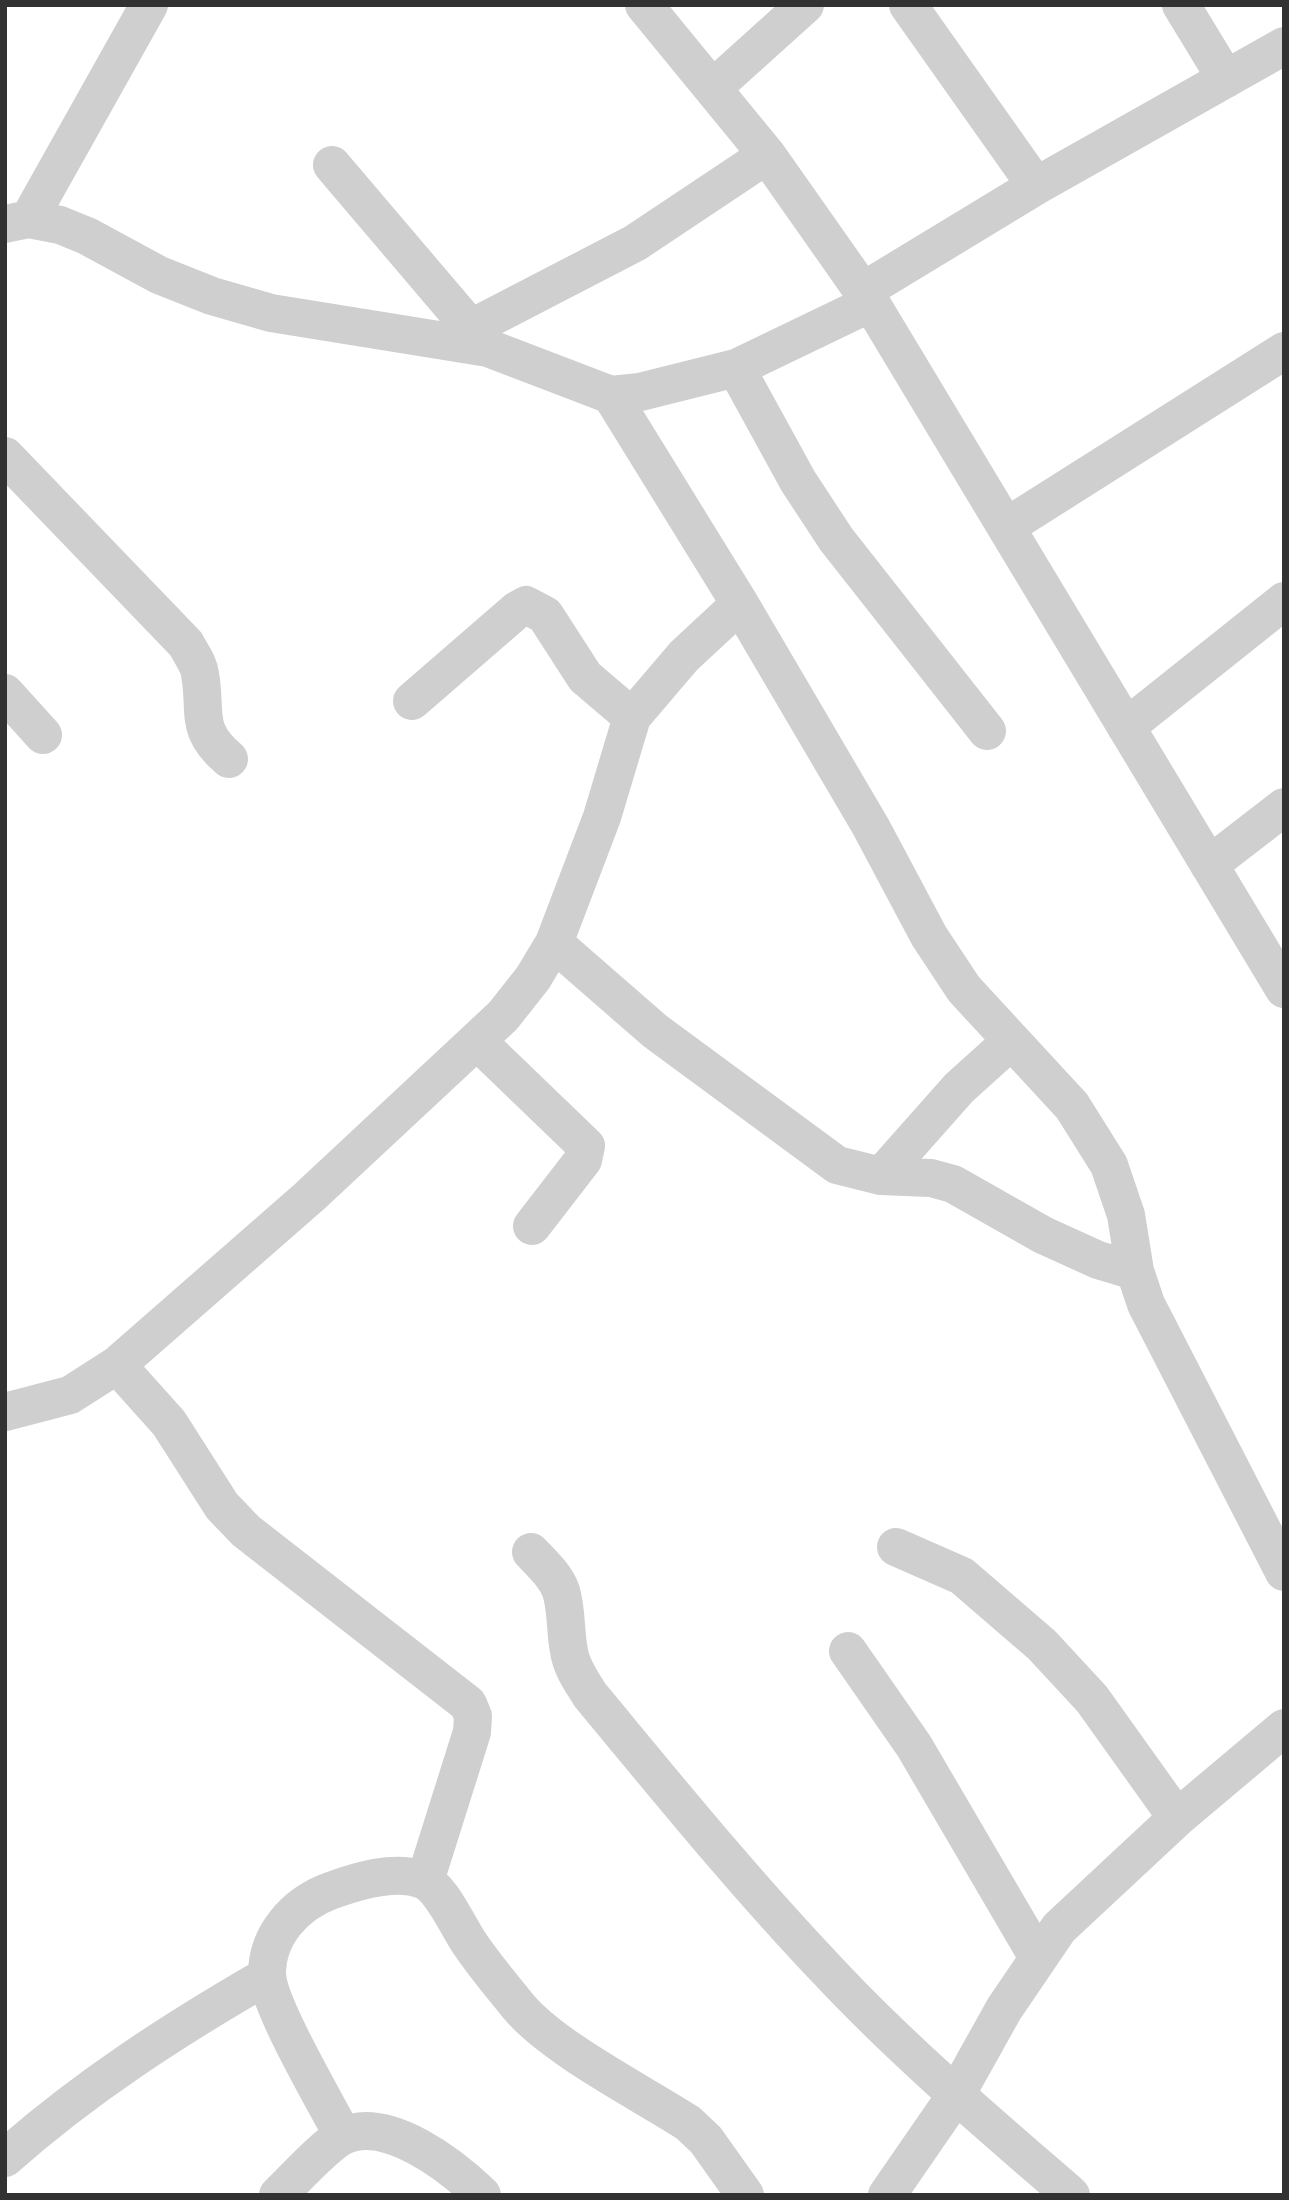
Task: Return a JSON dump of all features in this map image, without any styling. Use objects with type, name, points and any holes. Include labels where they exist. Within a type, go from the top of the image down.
[{"type":"street","points":[[149,5],[17,221],[60,225],[87,236],[159,275],[235,303],[346,327],[479,338],[611,395],[640,392],[736,368],[867,297],[1036,186],[1284,46]]},
{"type":"street","points":[[644,5],[714,87],[767,155],[867,297],[1284,989]]},
{"type":"street","points":[[714,87],[805,5]]},
{"type":"street","points":[[908,5],[1036,186]]},
{"type":"street","points":[[1181,5],[1226,79]]},
{"type":"street","points":[[479,338],[635,243],[767,155]]},
{"type":"street","points":[[332,165],[479,338]]},
{"type":"street","points":[[1006,527],[1284,351]]},
{"type":"street","points":[[736,368],[798,481],[836,539],[987,731]]},
{"type":"street","points":[[611,395],[740,604],[871,827],[929,936],[964,989],[1010,1042],[1072,1106],[1108,1165],[1126,1214],[1135,1271],[1146,1304],[1284,1572]]},
{"type":"street","points":[[5,456],[186,645],[200,674],[201,718],[207,734],[215,747],[229,759]]},
{"type":"street","points":[[1126,727],[1284,601]]},
{"type":"street","points":[[5,1412],[70,1395],[117,1365],[193,1301],[478,1042],[533,978],[554,943],[602,817],[632,717],[684,656],[740,604]]},
{"type":"street","points":[[412,701],[526,605],[545,615],[585,677],[632,717]]},
{"type":"street","points":[[5,693],[43,735]]},
{"type":"street","points":[[1209,865],[1284,807]]},
{"type":"street","points":[[554,943],[655,1031],[837,1166],[881,1177],[931,1178],[953,1184],[1042,1235],[1098,1260],[1135,1271]]},
{"type":"street","points":[[478,1042],[586,1146],[583,1160],[532,1226]]},
{"type":"street","points":[[881,1177],[929,1120],[1010,1042]]},
{"type":"street","points":[[117,1365],[169,1423],[222,1506],[246,1531],[468,1704],[473,1716],[472,1732],[425,1881]]},
{"type":"street","points":[[896,1547],[962,1576],[1042,1645],[1092,1699],[1177,1818]]},
{"type":"street","points":[[531,1552],[551,1573],[560,1590],[567,1619],[569,1652],[590,1695],[723,1856],[827,1970],[956,2095],[1071,2195]]},
{"type":"street","points":[[848,1651],[914,1746],[1037,1956]]},
{"type":"street","points":[[887,2195],[956,2095],[1037,1956],[1059,1927],[1177,1818],[1284,1728]]},
{"type":"street","points":[[343,2136],[275,2001],[267,1976],[270,1946],[281,1927],[302,1907],[322,1894],[378,1877],[425,1881],[452,1913],[469,1943],[537,2026],[688,2123],[706,2140],[739,2193]]},
{"type":"street","points":[[5,2158],[44,2123],[177,2027],[267,1976]]},
{"type":"street","points":[[278,2195],[343,2136],[374,2132],[399,2138],[444,2162],[482,2195]]}]
